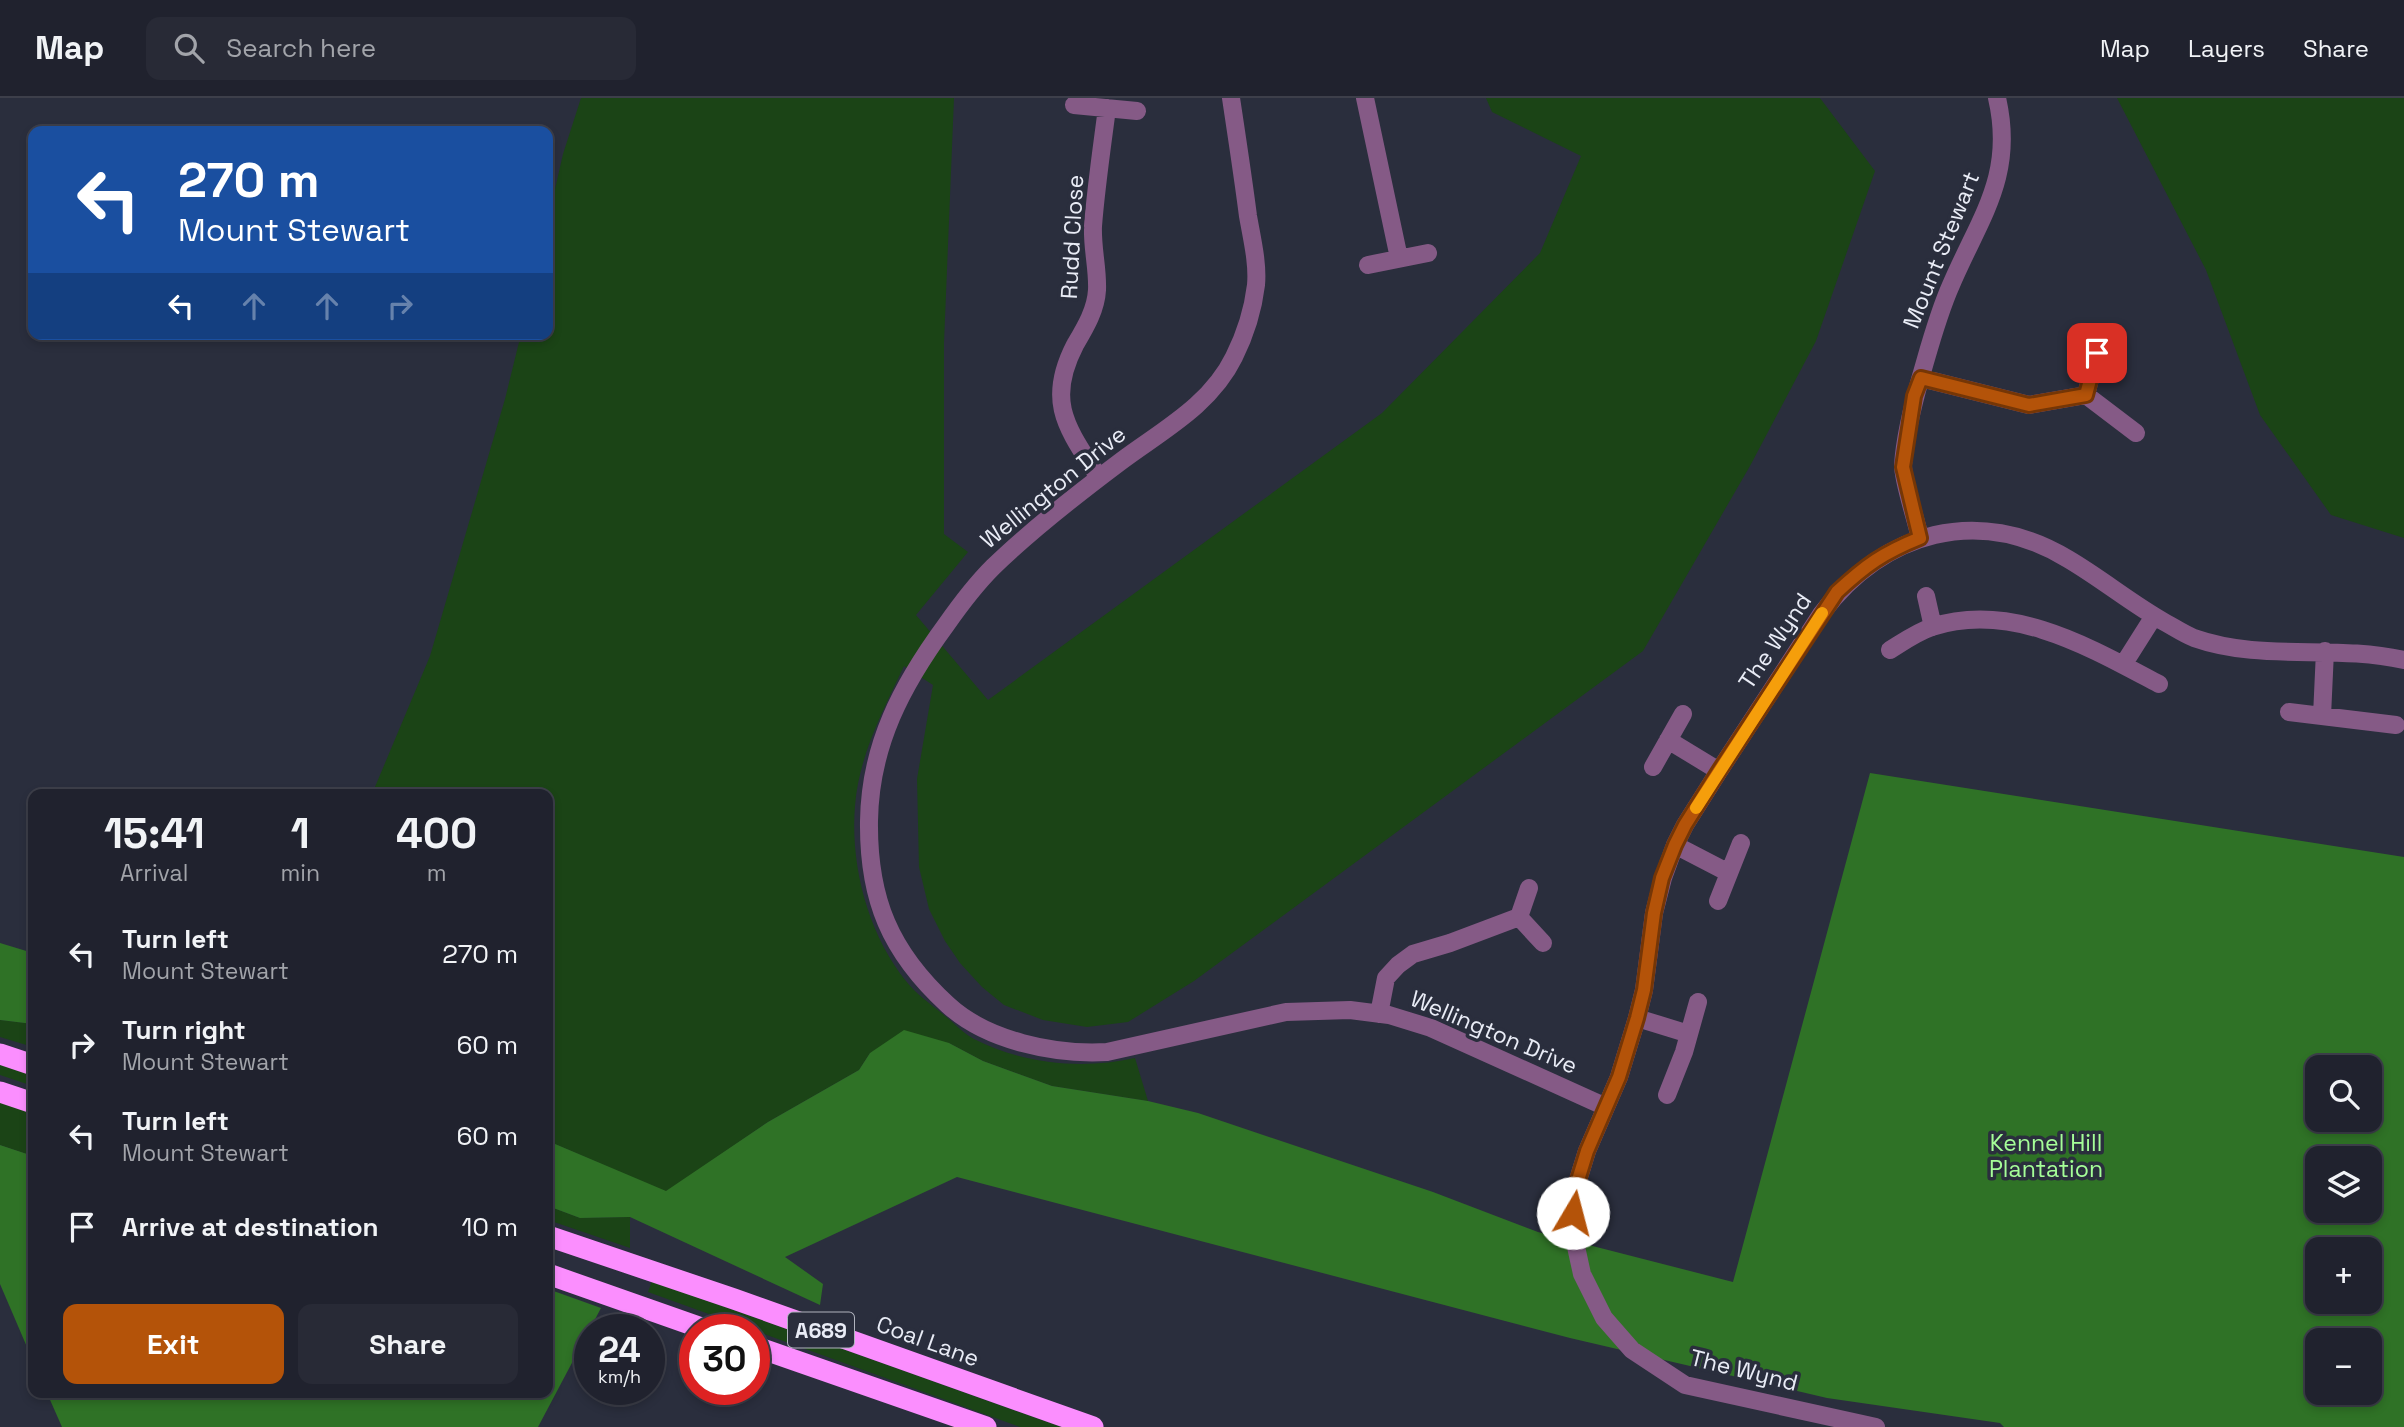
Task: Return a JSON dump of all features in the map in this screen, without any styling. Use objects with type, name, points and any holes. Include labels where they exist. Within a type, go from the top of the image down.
[{"type":"highway","points":[[0,1054],[28,1063]]},
{"type":"highway","points":[[0,1092],[28,1101]]},
{"type":"highway","name":"Coal Lane","points":[[553,1238],[1093,1427]]},
{"type":"highway","points":[[553,1276],[679,1320]]},
{"type":"highway","name":"A689","points":[[770,1352],[986,1427]]},
{"type":"street","name":"Wellington Drive","points":[[1231,98],[1255,265],[1254,294],[1245,333],[1233,360],[1205,399],[1099,478],[990,569],[929,648],[900,694],[883,736],[870,794],[869,845],[874,887],[883,916],[895,943],[919,978],[954,1010],[997,1034],[1037,1047],[1083,1053],[1107,1052],[1286,1012],[1350,1010],[1378,1014],[1431,1028],[1606,1107]]},
{"type":"street","points":[[1365,98],[1399,258]]},
{"type":"street","name":"Mount Stewart","points":[[1920,538],[1903,467],[1914,396],[1933,331],[1950,286],[1996,188],[2003,153],[2003,131],[1997,98]]},
{"type":"street","points":[[1074,105],[1137,111]]},
{"type":"street","name":"Rudd Close","points":[[1099,478],[1068,429],[1060,400],[1061,384],[1069,356],[1089,320],[1097,292],[1093,228],[1107,108]]},
{"type":"street","points":[[1368,265],[1428,253]]},
{"type":"street","points":[[2086,395],[2102,332]]},
{"type":"street","points":[[1921,378],[2029,405],[2086,395],[2136,433]]},
{"type":"street","name":"The Wynd","points":[[1876,1427],[1685,1385],[1632,1350],[1604,1318],[1581,1274],[1573,1233],[1574,1193],[1587,1151],[1619,1077],[1637,1018],[1644,990],[1654,913],[1662,878],[1675,845],[1719,771],[1837,592],[1885,552],[1947,531],[1975,530],[2011,535],[2043,545],[2192,637],[2231,648],[2260,652],[2365,653],[2404,660]]},
{"type":"street","points":[[1926,596],[1933,627]]},
{"type":"street","points":[[2123,665],[2154,616]]},
{"type":"street","points":[[1890,650],[1933,627],[1975,621],[2019,623],[2052,632],[2159,684]]},
{"type":"street","points":[[2322,716],[2325,651]]},
{"type":"street","points":[[2290,712],[2396,725]]},
{"type":"street","points":[[1653,767],[1683,714]]},
{"type":"street","points":[[1668,740],[1719,771]]},
{"type":"street","points":[[1718,901],[1741,844]]},
{"type":"street","points":[[1675,845],[1730,873]]},
{"type":"street","points":[[1519,917],[1529,888]]},
{"type":"street","points":[[1378,1014],[1386,978],[1413,954],[1519,917]]},
{"type":"street","points":[[1519,917],[1543,943]]},
{"type":"street","points":[[1668,1094],[1698,1002]]},
{"type":"street","points":[[1637,1018],[1689,1034]]},
{"type":"green space","points":[[581,98],[954,98],[944,343],[944,534],[968,552],[916,615],[988,700],[1382,413],[1540,253],[1581,156],[1492,112],[1486,98],[1820,98],[1875,171],[1816,341],[1750,466],[1643,651],[1194,981],[1128,1022],[1087,1027],[1043,1020],[1004,1005],[982,987],[960,963],[945,941],[929,909],[919,867],[917,779],[933,685],[904,666],[867,751],[855,806],[854,829],[859,875],[864,898],[881,942],[910,986],[970,1037],[1012,1054],[1053,1062],[1094,1064],[1135,1058],[1148,1101],[1052,1086],[983,1061],[949,1043],[870,1053],[859,1070],[768,1122],[666,1192],[553,1143],[553,789],[374,789],[430,656],[505,399],[520,340],[553,340],[553,198],[563,154]]},
{"type":"green space","points":[[2117,98],[2404,98],[2404,538],[2331,515],[2260,415],[2206,270]]},
{"type":"green space","name":"Kennel Hill Plantation","points":[[1870,773],[2404,857],[2404,1427],[2004,1427],[2000,1423],[1827,1398],[1570,1338],[957,1177],[785,1257],[823,1284],[820,1305],[630,1217],[580,1218],[553,1208],[553,1143],[666,1191],[768,1122],[859,1070],[870,1053],[904,1030],[949,1043],[983,1061],[1052,1086],[1148,1101],[1198,1113],[1433,1192],[1538,1232],[1733,1282]]},
{"type":"green space","points":[[0,943],[28,951],[28,1023],[0,1020]]},
{"type":"green space","points":[[0,1020],[28,1023],[28,1045],[0,1037]]},
{"type":"green space","points":[[0,1057],[28,1067],[28,1084],[0,1075]]},
{"type":"green space","points":[[0,1100],[28,1109],[28,1154],[0,1145]]},
{"type":"green space","points":[[0,1145],[28,1154],[28,1349],[0,1284]]},
{"type":"green space","points":[[553,1208],[580,1218],[630,1217],[630,1248],[553,1222]]},
{"type":"green space","points":[[652,1281],[744,1314],[709,1314],[648,1292]]},
{"type":"green space","points":[[553,1291],[601,1308],[598,1314],[574,1314],[574,1359],[538,1427],[62,1427],[49,1398],[553,1398]]},
{"type":"green space","points":[[770,1323],[1061,1427],[1020,1427],[770,1336]]},
{"type":"slow traffic","points":[[1696,808],[1822,613]]},
{"type":"route","points":[[1573,1213],[1574,1193],[1587,1151],[1619,1077],[1637,1018],[1662,878],[1685,825],[1837,592],[1885,552],[1920,538],[1903,467],[1914,396],[1921,378],[2029,405],[2039,405],[2086,395],[2097,353]]}]
